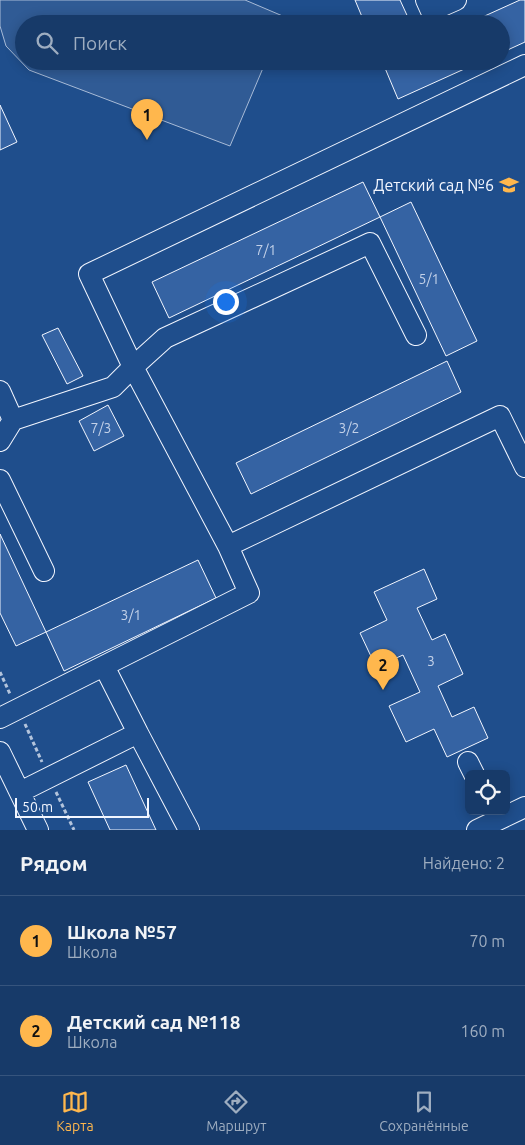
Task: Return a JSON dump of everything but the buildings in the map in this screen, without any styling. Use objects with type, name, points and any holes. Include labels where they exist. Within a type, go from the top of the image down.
[{"type":"street","points":[[426,0],[431,11],[456,0]]},
{"type":"street","points":[[9,714],[249,593],[228,546],[133,367],[90,274],[525,66]]},
{"type":"street","points":[[0,441],[14,420],[113,387],[165,338],[370,243],[416,335]]},
{"type":"street","points":[[0,392],[14,420]]},
{"type":"street","points":[[228,546],[500,416],[525,467]]},
{"type":"street","points":[[0,480],[44,571]]},
{"type":"street","points":[[104,666],[188,830]]},
{"type":"street","points":[[20,792],[138,733]]},
{"type":"street","points":[[0,752],[38,830]]},
{"type":"street","points":[[477,830],[494,816],[525,806]]},
{"type":"path","points":[[0,672],[9,714],[50,778],[74,830]]},
{"type":"shaded area","points":[[0,0],[245,0],[280,15],[15,15],[15,55],[6,46],[0,26]]},
{"type":"shaded area","points":[[29,70],[262,70],[230,146]]},
{"type":"place","name":"Школа №57","points":[[147,140]]},
{"type":"place","name":"Детский сад №6","points":[[509,185]]},
{"type":"place","name":"Детский сад №118","points":[[383,690]]}]
